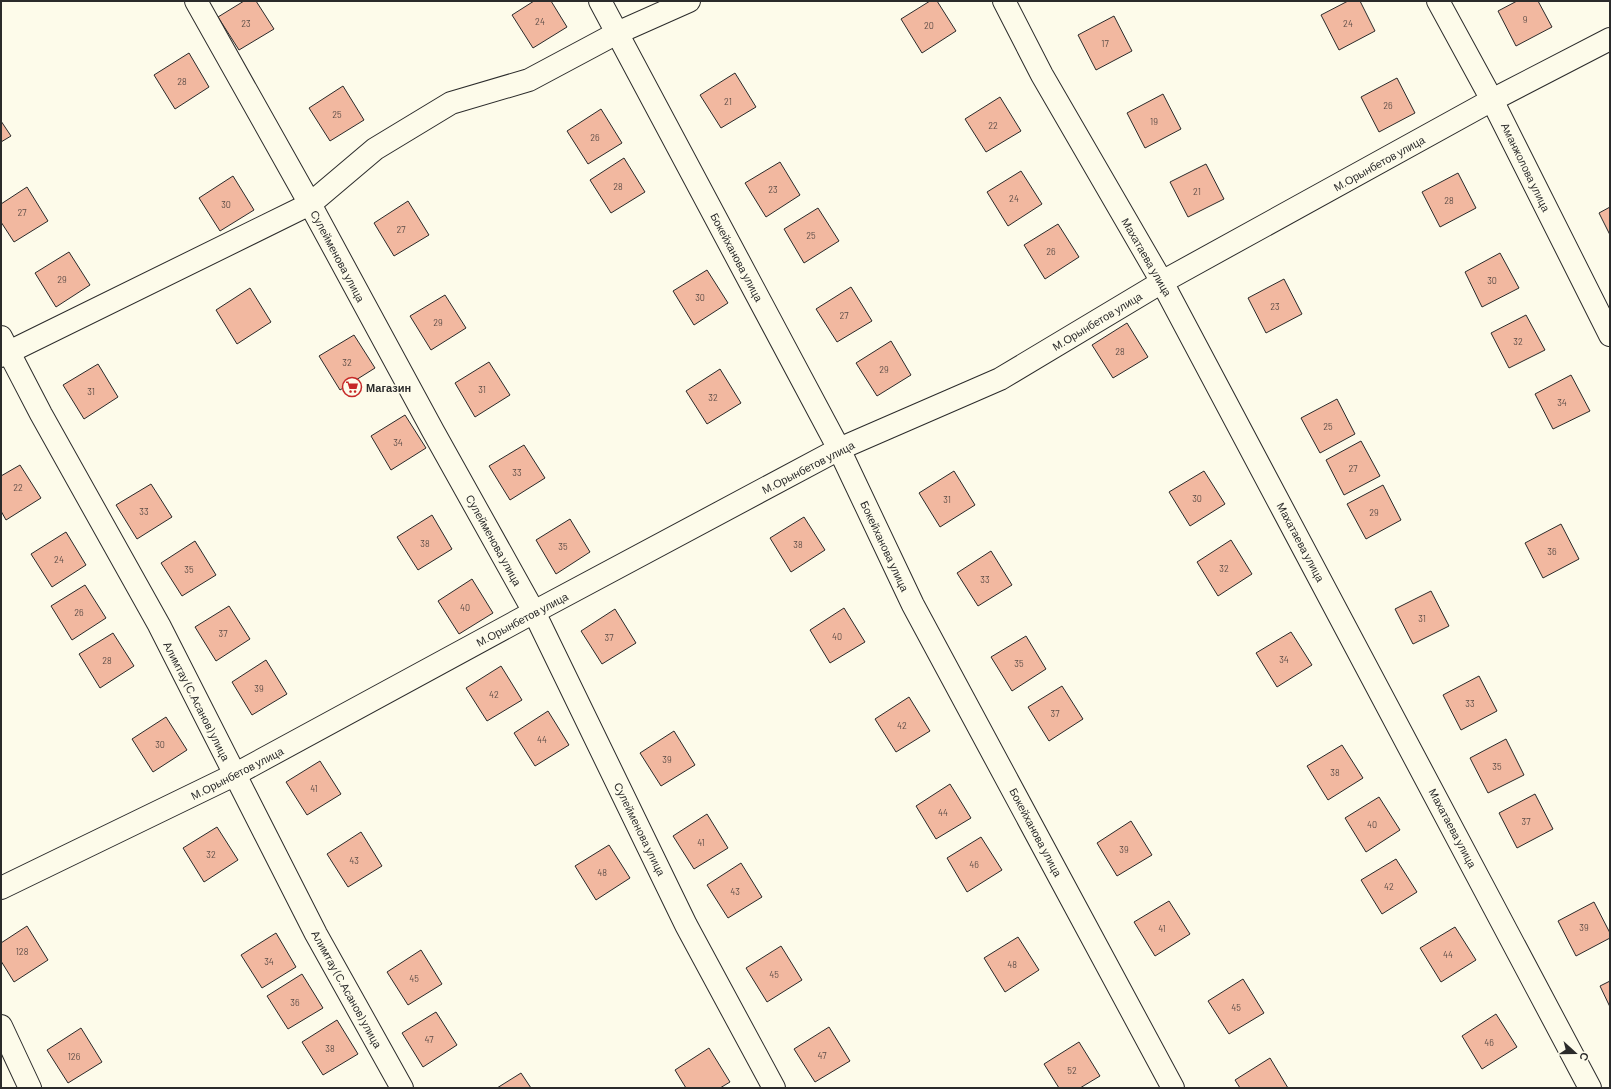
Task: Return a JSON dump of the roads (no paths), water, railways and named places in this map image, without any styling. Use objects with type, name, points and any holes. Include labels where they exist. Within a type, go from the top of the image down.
[{"type":"street","name":"Сулейменова улица","points":[[196,1],[310,204],[433,431],[534,612],[686,925],[774,1088]]},
{"type":"street","name":"Бокейханова улица","points":[[600,1],[839,449],[913,605],[1173,1088]]},
{"type":"street","points":[[4,348],[310,204],[375,148],[451,103],[530,80],[617,33],[689,1]]},
{"type":"street","name":"Махатаева улица","points":[[1004,1],[1042,75],[1162,282],[1590,1088]]},
{"type":"street","name":"Аманжолова улица","points":[[1438,1],[1492,100],[1610,335]]},
{"type":"street","name":"М.Орынбетов улица","points":[[1,888],[234,775],[839,449],[1000,379],[1162,282],[1492,100],[1610,39]]},
{"type":"street","name":"Алимтау (С.Асанов) улица","points":[[4,348],[159,625],[316,934],[402,1088]]},
{"type":"street","points":[[1,1026],[30,1088]]},
{"type":"place","name":"Магазин","points":[[352,387]]}]
